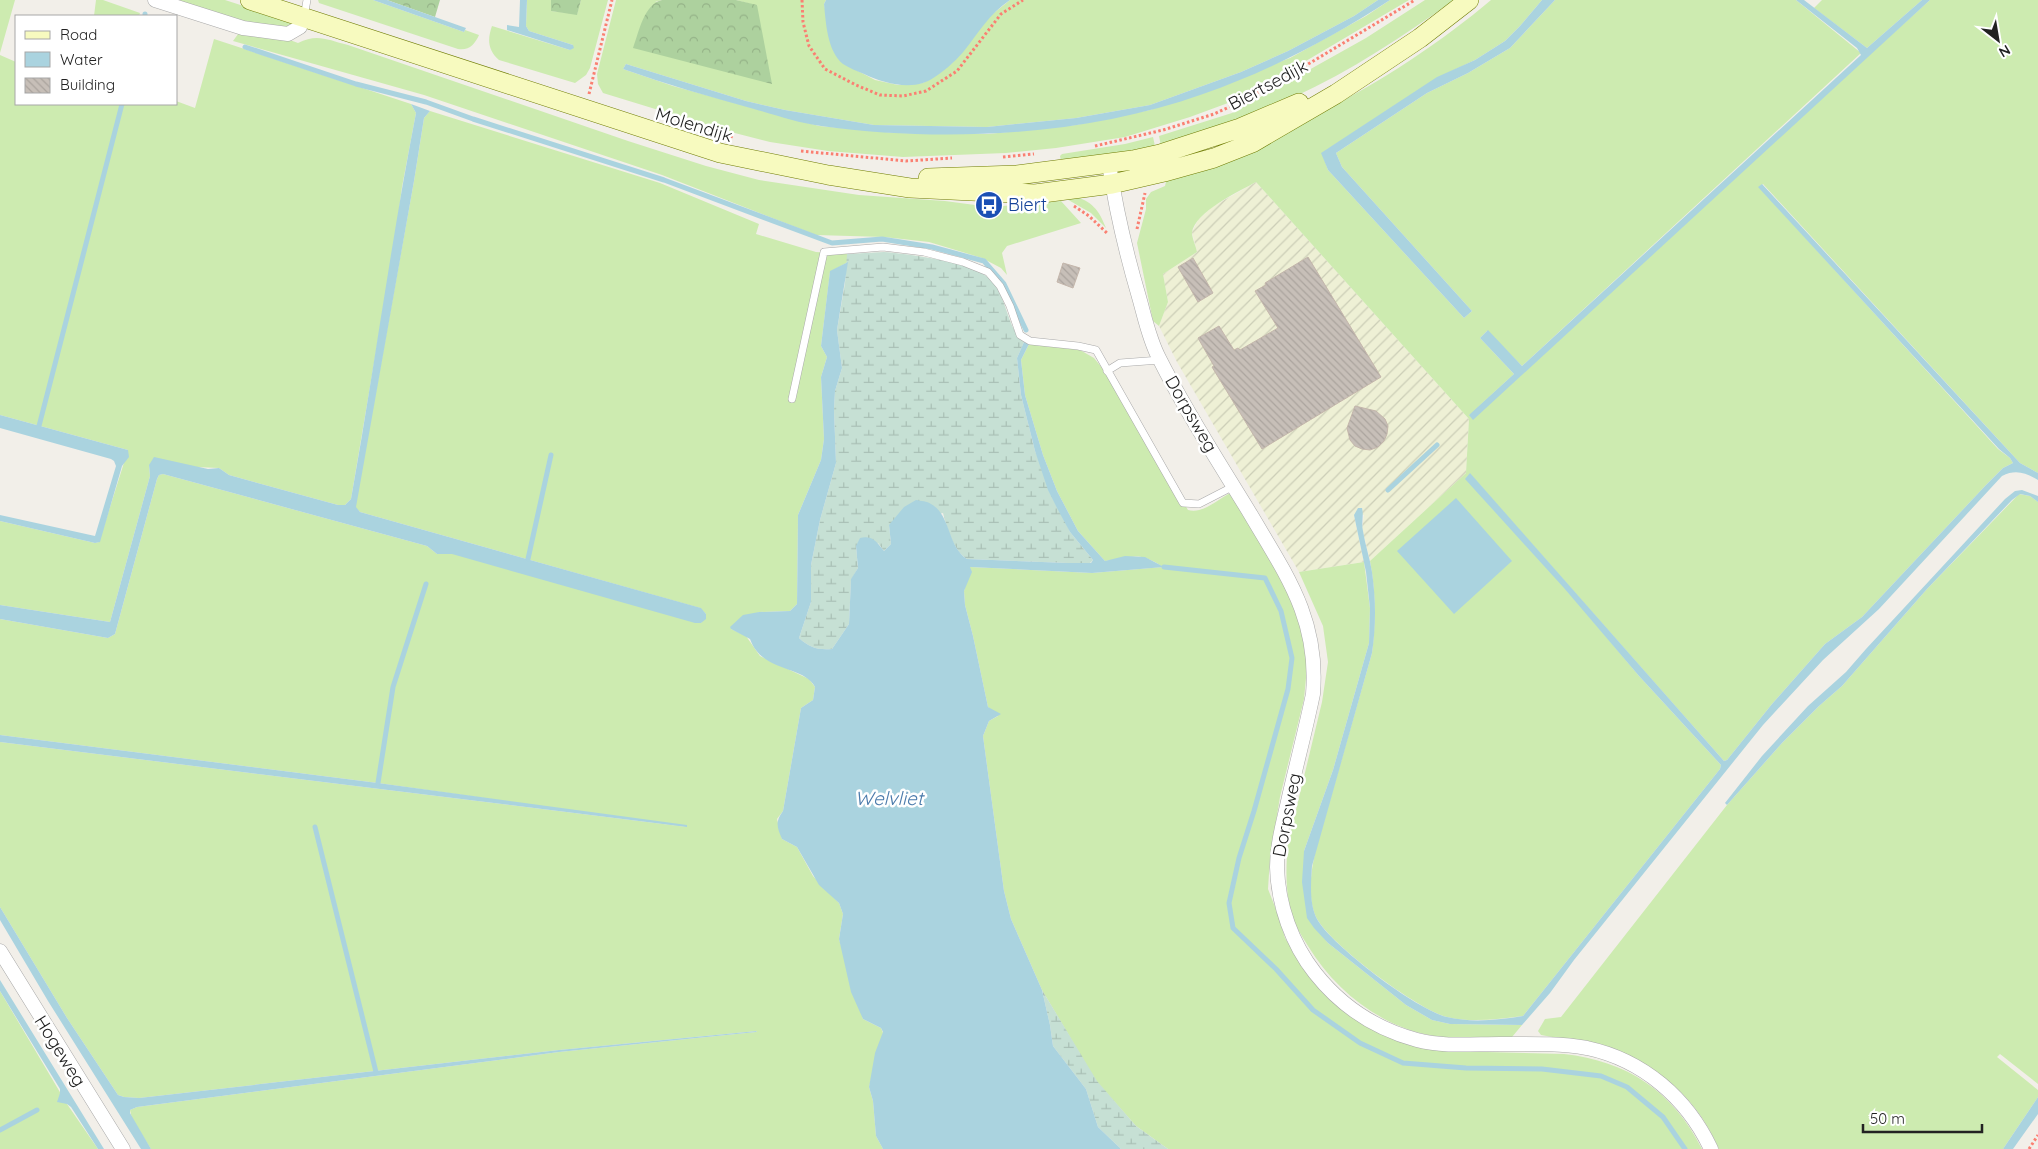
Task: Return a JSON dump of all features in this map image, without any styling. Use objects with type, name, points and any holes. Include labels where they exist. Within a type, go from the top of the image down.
[{"type":"main road","name":"Molendijk","points":[[250,0],[305,9],[591,98],[720,153],[828,175],[910,188],[1035,194],[1112,184]]},
{"type":"main road","name":"Biertsedijk","points":[[1112,184],[1290,108],[1382,61],[1420,38],[1469,0]]},
{"type":"main road","name":"Biertsedijk","points":[[1109,164],[1162,163]]},
{"type":"main road","name":"Molendijk","points":[[851,178],[944,178],[1017,175],[1109,164]]},
{"type":"street","points":[[155,0],[242,28],[288,34],[300,27],[305,9]]},
{"type":"street","name":"Dorpsweg","points":[[1109,164],[1116,210],[1152,343],[1160,360],[1291,584],[1306,616],[1315,671],[1313,694],[1279,841],[1277,868],[1279,888],[1288,922],[1298,947],[1310,967],[1337,997],[1363,1018],[1418,1040],[1440,1044],[1562,1045],[1587,1048],[1616,1056],[1654,1077],[1678,1099],[1703,1132],[1711,1149]]},
{"type":"street","name":"Hogeweg","points":[[0,951],[123,1149]]},
{"type":"lane","points":[[792,399],[824,252],[883,248],[924,252],[963,262],[988,272],[1000,286],[1010,306],[1020,335],[1030,341],[1078,346],[1096,350],[1184,503],[1199,504],[1234,486]]},
{"type":"lane","points":[[1107,371],[1120,363],[1160,360]]},
{"type":"path","points":[[580,89],[591,98],[612,0]]},
{"type":"path","points":[[802,0],[803,22],[809,46],[825,69],[880,95],[903,96],[926,91],[957,71],[1001,14],[1023,0]]},
{"type":"path","name":"Biertsedijk","points":[[1092,146],[1110,144],[1214,114],[1300,69],[1415,0]]},
{"type":"path","name":"Molendijk","points":[[708,130],[736,137]]},
{"type":"path","points":[[1135,236],[1144,194],[1150,187],[1165,180],[1154,132]]},
{"type":"path","points":[[796,150],[830,155],[906,161],[958,158]]},
{"type":"path","points":[[996,158],[1040,153]]},
{"type":"path","points":[[1062,192],[1063,199],[1089,216],[1113,241]]},
{"type":"path","points":[[2029,1149],[2038,1136]]},
{"type":"green space","points":[[0,0],[15,0],[0,53]]},
{"type":"green space","points":[[96,0],[103,0],[140,13],[139,15],[94,15]]},
{"type":"green space","points":[[168,0],[225,0],[290,21],[291,25],[289,28],[268,28]]},
{"type":"green space","points":[[318,0],[373,0],[464,32],[465,30],[479,35],[471,46],[465,49],[458,49],[319,3]]},
{"type":"green space","points":[[387,0],[440,0],[435,17]]},
{"type":"green space","points":[[527,0],[551,0],[551,11],[577,14],[581,0],[608,0],[590,68],[586,75],[575,83],[499,60],[491,49],[489,36],[492,26],[570,50],[573,45],[529,31],[526,26]]},
{"type":"green space","points":[[551,0],[581,0],[577,15],[551,11]]},
{"type":"green space","points":[[616,0],[662,0],[655,2],[758,6],[736,0],[826,0],[824,4],[834,52],[843,63],[875,80],[898,85],[923,83],[939,73],[952,63],[989,17],[1010,0],[1378,0],[1354,16],[1288,51],[1241,72],[1150,105],[1076,118],[987,127],[874,125],[785,110],[746,101],[626,64],[623,69],[673,86],[819,126],[896,133],[988,134],[1076,125],[1150,110],[1290,58],[1366,16],[1390,0],[1409,0],[1247,96],[1190,117],[1125,137],[1056,148],[1006,153],[903,157],[828,151],[770,142],[727,131],[603,93],[598,84],[597,74]]},
{"type":"green space","points":[[662,0],[736,0],[757,5],[772,84],[633,48],[646,13],[651,7]]},
{"type":"green space","points":[[1425,0],[1454,0],[1416,27],[1315,87],[1262,111],[1161,146],[1159,136],[1232,113],[1366,38]]},
{"type":"green space","points":[[1491,0],[1542,0],[1505,41],[1475,60],[1437,78],[1322,153],[1328,170],[1464,318],[1472,311],[1342,167],[1336,153],[1427,93],[1468,73],[1510,48],[1555,0],[1796,0],[1861,53],[1522,366],[1487,331],[1480,338],[1514,374],[1469,415],[1930,0],[2038,0],[2038,473],[2020,463],[1763,184],[1759,187],[1998,449],[2010,458],[2013,463],[2003,468],[1986,485],[1862,617],[1825,644],[1772,704],[1727,760],[1724,761],[1470,474],[1639,676],[1721,765],[1720,769],[1523,1016],[1475,1020],[1456,1019],[1434,1012],[1375,974],[1337,943],[1324,928],[1313,909],[1311,892],[1311,874],[1316,849],[1372,653],[1375,607],[1370,561],[1466,473],[1469,419],[1256,182],[1209,210],[1195,225],[1192,235],[1197,252],[1163,274],[1168,302],[1159,326],[1153,321],[1137,243],[1146,209],[1146,199],[1151,192],[1165,186],[1167,177],[1322,111],[1365,88],[1410,61]]},
{"type":"green space","points":[[1822,0],[1922,0],[1867,48],[1814,8]]},
{"type":"green space","points":[[241,30],[279,36],[298,43],[311,38],[317,38],[348,45],[628,141],[706,166],[759,180],[859,195],[945,201],[990,207],[1061,201],[1081,223],[1007,246],[1002,253],[1007,275],[1001,268],[982,258],[929,242],[884,237],[816,235],[662,175],[424,95],[233,41]]},
{"type":"green space","points":[[214,39],[411,104],[416,113],[402,187],[351,499],[345,505],[338,505],[229,475],[219,468],[149,465],[150,476],[110,622],[0,605],[0,521],[95,543],[99,542],[128,450],[0,415],[0,55],[15,62],[15,105],[178,105],[178,102],[195,108]]},
{"type":"green space","points":[[430,111],[660,183],[759,224],[756,234],[816,252],[847,254],[848,262],[830,272],[821,346],[827,357],[821,377],[824,439],[821,460],[798,515],[797,604],[790,611],[759,612],[731,629],[746,636],[760,656],[809,679],[815,687],[813,700],[801,708],[783,811],[777,819],[782,839],[797,847],[813,876],[839,903],[843,914],[839,939],[863,1019],[881,1028],[883,1033],[869,1087],[873,1101],[876,1136],[883,1149],[151,1149],[132,1119],[130,1110],[137,1107],[559,1052],[757,1031],[559,1050],[139,1098],[124,1097],[118,1095],[67,1018],[0,907],[0,742],[687,827],[378,783],[0,735],[0,619],[108,638],[115,634],[157,479],[159,475],[163,474],[427,546],[437,554],[452,553],[701,623],[706,614],[700,608],[360,512],[355,507],[424,118]]},
{"type":"green space","points":[[1153,137],[1155,146],[1062,165],[1060,156],[1062,154],[1125,144]]},
{"type":"green space","points":[[1256,182],[1469,419],[1466,473],[1370,561],[1362,528],[1364,515],[1354,515],[1364,562],[1299,572],[1177,362],[1159,326],[1168,302],[1163,274],[1197,252],[1192,232],[1198,220],[1212,207]]},
{"type":"green space","points":[[1073,196],[1094,207],[1101,216],[1106,228],[1091,213],[1065,198]]},
{"type":"green space","points":[[884,252],[954,263],[980,272],[994,283],[1003,300],[1015,332],[1024,342],[1017,358],[1021,395],[1035,451],[1070,532],[1093,560],[1090,563],[1068,563],[967,559],[954,544],[943,513],[889,525],[891,544],[884,551],[878,543],[856,546],[858,568],[851,580],[849,624],[832,649],[818,649],[799,638],[811,602],[811,565],[820,520],[836,463],[835,391],[842,368],[837,330],[845,283],[847,254]]},
{"type":"green space","points":[[1029,344],[1080,350],[1094,358],[1116,389],[1188,510],[1194,511],[1210,506],[1230,493],[1274,566],[1301,618],[1308,657],[1304,699],[1280,797],[1270,858],[1268,889],[1285,938],[1314,983],[1424,1048],[1448,1051],[1564,1054],[1587,1058],[1628,1072],[1646,1082],[1662,1095],[1677,1111],[1702,1149],[1168,1149],[1136,1126],[1096,1081],[1042,990],[1011,919],[1004,891],[983,736],[989,721],[998,716],[988,707],[965,605],[964,591],[970,567],[1092,573],[1163,567],[1147,558],[1135,556],[1105,561],[1078,531],[1057,491],[1043,455],[1025,395],[1021,360]]},
{"type":"green space","points":[[2019,494],[2030,496],[2038,502],[2038,1084],[2000,1054],[1997,1057],[2038,1090],[2038,1097],[2003,1149],[1719,1149],[1708,1127],[1695,1108],[1680,1091],[1645,1065],[1602,1047],[1541,1035],[1538,1031],[1545,1019],[1561,1017],[1727,805],[1782,743],[1842,686],[1927,589]]},
{"type":"green space","points":[[1364,562],[1370,608],[1369,643],[1333,770],[1304,851],[1308,918],[1328,943],[1406,1005],[1432,1020],[1450,1024],[1522,1025],[1512,1037],[1457,1038],[1435,1036],[1388,1021],[1357,1001],[1330,976],[1308,946],[1292,916],[1286,869],[1288,843],[1322,702],[1328,662],[1323,626],[1299,572]]},
{"type":"green space","points":[[1042,990],[1097,1081],[1136,1126],[1168,1149],[1121,1149],[1098,1127],[1086,1089],[1053,1046]]},
{"type":"green space","points":[[0,991],[67,1104],[98,1149],[0,1149]]},
{"type":"water","points":[[373,0],[387,0],[466,28],[464,32]]},
{"type":"water","points":[[520,0],[527,0],[526,26],[529,31],[573,45],[574,48],[570,50],[507,30],[507,25],[519,27]]},
{"type":"water","points":[[826,0],[1010,0],[990,17],[956,60],[934,78],[916,85],[900,85],[878,80],[843,64],[830,44],[824,4]]},
{"type":"water","points":[[1378,0],[1390,0],[1300,53],[1228,85],[1158,108],[1111,119],[1063,127],[1014,132],[916,134],[812,125],[705,95],[623,69],[626,64],[746,101],[785,110],[874,125],[987,127],[1076,118],[1150,105],[1241,72],[1288,51],[1354,16]]},
{"type":"water","points":[[1542,0],[1555,0],[1510,48],[1468,73],[1427,93],[1336,153],[1342,167],[1472,311],[1464,318],[1328,170],[1321,153],[1437,77],[1475,60],[1505,41]]},
{"type":"water","points":[[1796,0],[1804,0],[1867,48],[1922,0],[1930,0],[1473,420],[1469,415],[1514,374],[1480,338],[1488,330],[1522,366],[1861,55],[1857,48]]},
{"type":"water","points":[[411,104],[430,111],[424,118],[356,507],[360,512],[701,608],[706,614],[706,619],[701,623],[695,623],[452,554],[437,554],[427,546],[163,474],[159,475],[157,479],[115,634],[108,638],[0,619],[0,605],[110,622],[150,476],[149,465],[154,457],[208,469],[219,468],[229,475],[338,505],[345,505],[351,499],[416,113]]},
{"type":"water","points":[[1762,184],[2020,463],[2038,473],[2038,480],[2029,475],[2016,472],[2002,476],[1879,609],[1823,660],[1763,725],[1574,960],[1550,993],[1522,1025],[1450,1024],[1432,1020],[1406,1005],[1328,943],[1307,918],[1302,882],[1304,851],[1333,770],[1369,643],[1370,608],[1366,572],[1354,515],[1358,508],[1362,508],[1362,528],[1373,582],[1375,613],[1372,653],[1312,866],[1311,893],[1314,913],[1325,930],[1356,960],[1396,990],[1416,1002],[1433,1012],[1447,1017],[1466,1020],[1495,1020],[1523,1016],[1720,769],[1721,765],[1639,676],[1564,588],[1465,479],[1470,473],[1724,761],[1727,760],[1772,704],[1825,644],[1862,617],[1986,485],[2003,468],[2013,463],[1758,187]]},
{"type":"water","name":"Welvliet","points":[[848,262],[837,330],[842,368],[835,391],[836,463],[820,520],[811,565],[811,602],[799,638],[814,648],[832,649],[849,624],[851,579],[858,568],[856,546],[860,538],[871,538],[884,551],[891,544],[889,525],[904,507],[916,500],[928,502],[937,509],[942,515],[956,546],[967,559],[1091,563],[1093,560],[1070,532],[1048,490],[1035,451],[1021,395],[1017,358],[1024,342],[1029,344],[1021,360],[1025,395],[1043,455],[1057,491],[1078,531],[1105,561],[1125,556],[1145,557],[1164,567],[1092,573],[970,567],[972,572],[964,591],[965,605],[988,707],[1001,714],[989,721],[983,736],[1004,891],[1011,919],[1042,990],[1053,1046],[1086,1089],[1098,1127],[1121,1149],[883,1149],[876,1136],[873,1101],[869,1087],[875,1053],[883,1032],[881,1028],[863,1019],[851,992],[839,939],[843,914],[839,903],[819,885],[797,847],[782,839],[779,831],[778,822],[783,811],[801,708],[813,700],[815,687],[810,680],[802,675],[764,658],[756,650],[750,639],[730,627],[743,615],[759,612],[790,611],[797,604],[798,515],[821,460],[824,439],[821,377],[827,357],[821,346],[830,271]]},
{"type":"water","points":[[0,415],[128,450],[129,457],[122,466],[100,542],[95,543],[0,521],[0,515],[95,536],[116,466],[111,459],[0,428]]},
{"type":"water","points":[[2022,490],[2038,496],[2038,502],[2030,496],[2020,494],[2012,500],[1927,589],[1842,686],[1782,743],[1727,805],[1725,803],[1762,756],[1808,706],[1846,672],[2005,499],[2015,491]]},
{"type":"water","points":[[1456,498],[1512,561],[1454,614],[1397,551]]},
{"type":"water","points":[[0,735],[378,783],[687,825],[687,827],[0,742]]},
{"type":"water","points":[[0,907],[67,1018],[118,1095],[124,1097],[139,1098],[559,1050],[757,1031],[559,1052],[137,1107],[130,1110],[130,1113],[151,1149],[141,1149],[48,1001],[0,920]]},
{"type":"water","points":[[0,980],[104,1149],[98,1149],[71,1107],[57,1102],[60,1089],[0,991]]},
{"type":"water","points":[[2038,1097],[2038,1114],[2013,1149],[2003,1149]]},
{"type":"building","points":[[1308,257],[1381,377],[1262,449],[1212,367],[1214,366],[1198,338],[1219,326],[1234,350],[1238,348],[1240,350],[1278,328],[1255,291]]},
{"type":"building","points":[[1193,258],[1213,293],[1198,302],[1178,267]]},
{"type":"building","points":[[1063,263],[1080,268],[1073,288],[1057,282]]},
{"type":"building","points":[[1355,406],[1376,411],[1385,419],[1388,426],[1387,434],[1384,441],[1378,447],[1370,450],[1362,449],[1355,446],[1350,440],[1347,428]]},
{"type":"waterway","points":[[245,47],[356,84],[426,102],[473,119],[664,180],[832,243],[882,239],[932,247],[984,261],[1004,284],[1026,330]]},
{"type":"waterway","points":[[39,426],[122,105]]},
{"type":"waterway","points":[[1388,490],[1437,445]]},
{"type":"waterway","points":[[528,559],[551,455]]},
{"type":"waterway","points":[[1164,567],[1265,578],[1281,611],[1292,658],[1288,689],[1239,858],[1229,903],[1233,928],[1276,969],[1313,1010],[1360,1043],[1403,1063],[1466,1068],[1542,1069],[1601,1076],[1627,1087],[1663,1117],[1685,1149]]},
{"type":"waterway","points":[[378,783],[393,687],[426,584]]},
{"type":"waterway","points":[[315,827],[376,1072]]},
{"type":"waterway","points":[[0,1130],[37,1110]]},
{"type":"place","name":"Biert","points":[[989,205]]}]
